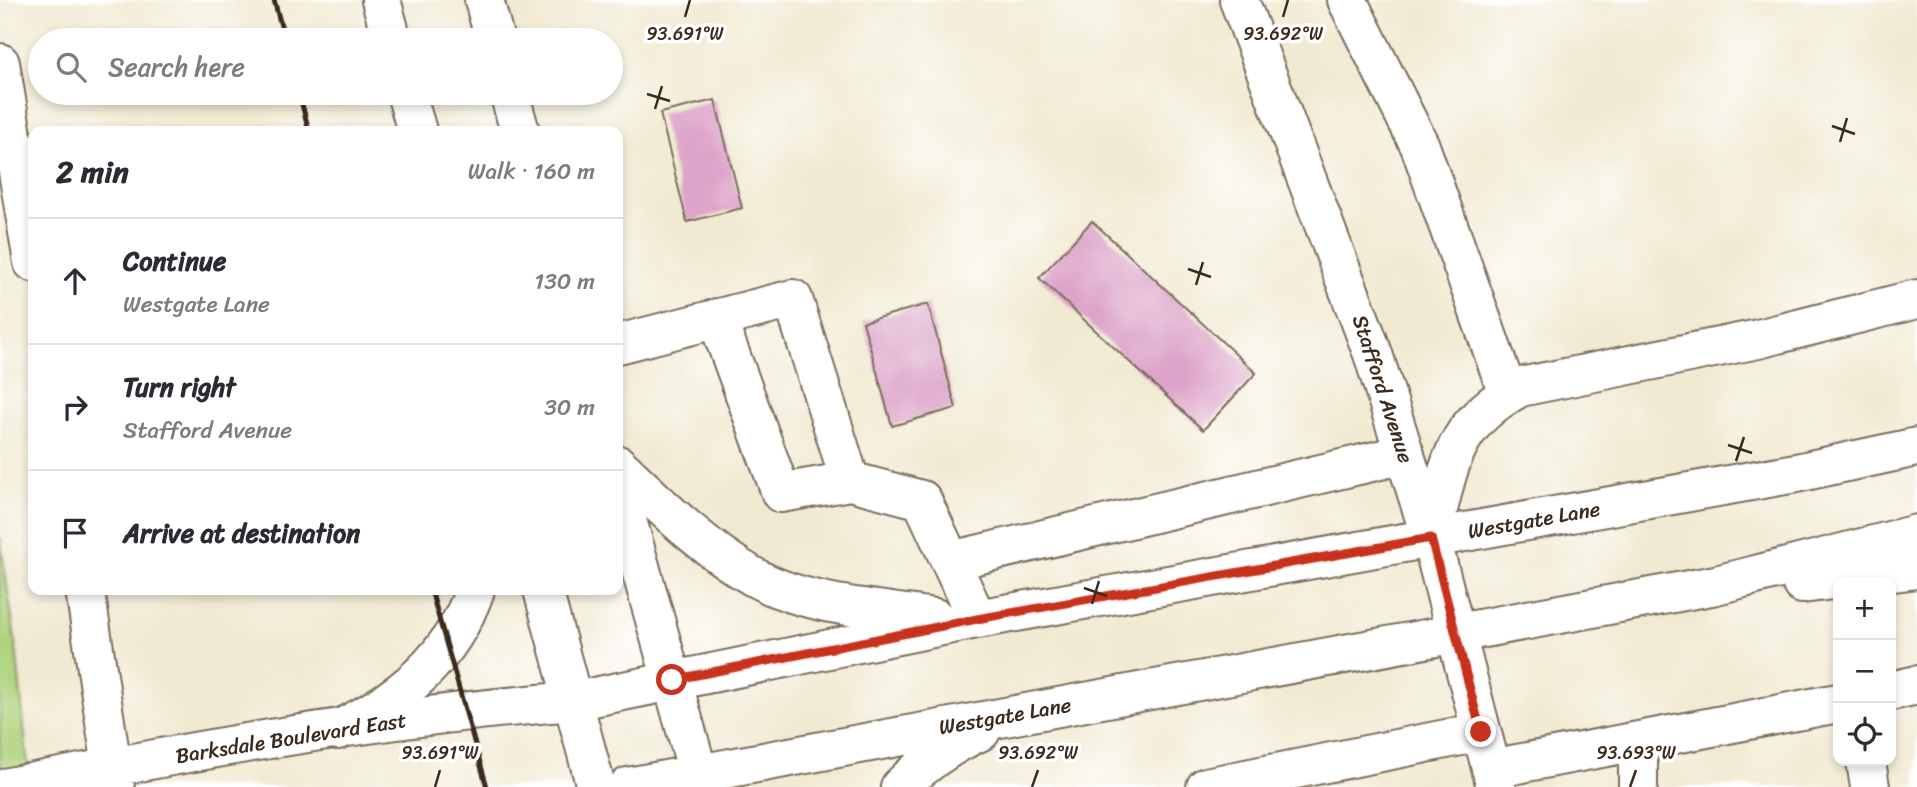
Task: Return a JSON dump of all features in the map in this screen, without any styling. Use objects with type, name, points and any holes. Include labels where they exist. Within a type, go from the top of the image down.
[{"type":"main road","points":[[381,0],[389,28]]},
{"type":"main road","points":[[484,0],[492,28]]},
{"type":"main road","name":"Stafford Avenue","points":[[1239,0],[1373,354],[1431,538],[1493,778]]},
{"type":"main road","points":[[1347,0],[1420,146],[1508,394]]},
{"type":"main road","points":[[0,62],[28,232]]},
{"type":"main road","points":[[409,105],[416,126]]},
{"type":"main road","points":[[512,105],[519,126]]},
{"type":"main road","points":[[623,343],[793,299],[850,481]]},
{"type":"main road","points":[[1431,538],[1454,452],[1477,416],[1520,387],[1758,339],[1917,299]]},
{"type":"main road","points":[[623,470],[669,513],[755,578],[813,598],[969,620],[951,561],[922,500],[850,481],[781,493],[717,318]]},
{"type":"main road","name":"Westgate Lane","points":[[574,701],[969,620],[1796,474],[1917,447]]},
{"type":"main road","points":[[951,561],[1405,454]]},
{"type":"main road","points":[[623,506],[700,780]]},
{"type":"main road","name":"Westgate Lane","points":[[628,787],[700,780],[1019,713],[1716,585],[1917,534]]},
{"type":"main road","points":[[1716,585],[1791,586],[1917,569]]},
{"type":"main road","points":[[86,595],[114,777]]},
{"type":"main road","points":[[338,730],[402,694],[419,677],[446,645],[472,595]]},
{"type":"main road","points":[[545,595],[596,787]]},
{"type":"main road","points":[[1896,690],[1917,685]]},
{"type":"main road","name":"Barksdale Boulevard East","points":[[9,787],[114,777],[338,730],[463,710],[574,701]]},
{"type":"main road","points":[[1493,778],[1638,742],[1833,705]]},
{"type":"main road","points":[[900,787],[919,768],[956,742],[1019,713]]},
{"type":"main road","points":[[1206,787],[1481,732]]},
{"type":"main road","points":[[1638,742],[1638,787]]},
{"type":"main road","points":[[1867,766],[1870,787]]},
{"type":"green space","points":[[0,537],[16,646],[30,787],[0,787]]},
{"type":"building","points":[[715,100],[742,208],[687,222],[660,113]]},
{"type":"building","points":[[1092,221],[1256,373],[1203,430],[1039,278]]},
{"type":"building","points":[[928,304],[956,408],[892,426],[863,322]]},
{"type":"railway","points":[[274,0],[282,28]]},
{"type":"railway","points":[[302,105],[308,126]]},
{"type":"railway","points":[[432,595],[487,787]]},
{"type":"route","points":[[672,680],[977,619],[1431,538],[1481,732]]}]
